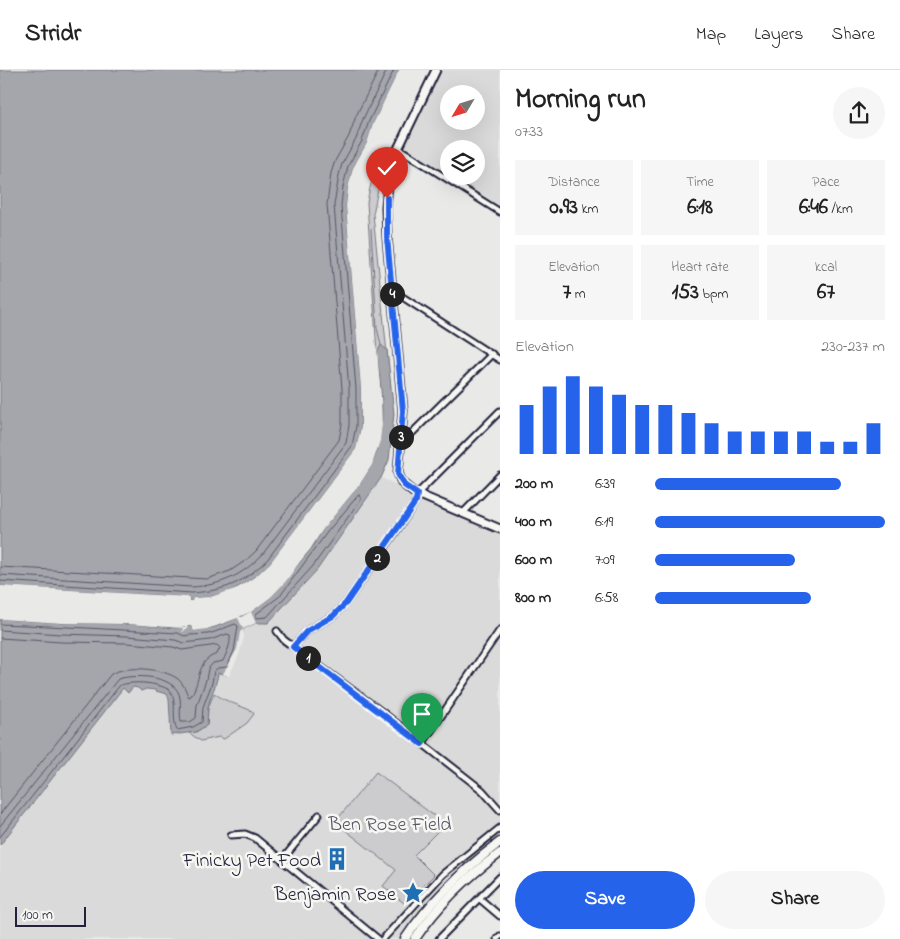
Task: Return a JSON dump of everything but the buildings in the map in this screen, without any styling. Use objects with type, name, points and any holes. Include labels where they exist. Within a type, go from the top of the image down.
[{"type":"main road","points":[[436,70],[398,148],[390,177],[386,207],[403,411],[398,469],[399,478],[404,485],[417,494],[500,529]]},
{"type":"main road","points":[[405,939],[431,904],[450,884],[473,862],[500,842]]},
{"type":"main road","points":[[415,939],[456,889],[500,853]]},
{"type":"street","points":[[398,148],[500,212]]},
{"type":"street","points":[[392,294],[401,296],[500,360]]},
{"type":"street","points":[[401,437],[407,437],[411,434],[492,354]]},
{"type":"street","points":[[293,647],[307,631],[333,616],[346,603],[402,523],[416,501],[417,494],[500,410]]},
{"type":"street","points":[[463,513],[500,475]]},
{"type":"street","points":[[422,744],[500,630]]},
{"type":"street","points":[[277,631],[293,647],[482,790],[500,810]]},
{"type":"street","points":[[282,860],[319,815]]},
{"type":"street","points":[[383,939],[442,874],[500,828]]},
{"type":"street","points":[[231,835],[245,834],[255,838],[378,939]]},
{"type":"street","points":[[439,939],[500,877]]},
{"type":"street","points":[[480,899],[500,916]]},
{"type":"street","points":[[497,939],[500,936]]},
{"type":"shaded area","points":[[440,70],[500,70],[500,208],[464,185],[485,185],[485,140],[440,140],[440,169],[405,148],[404,141]]},
{"type":"shaded area","points":[[381,478],[500,529],[500,842],[473,862],[405,939],[0,939],[0,845],[123,688],[128,692],[133,687],[141,691],[146,689],[156,690],[167,694],[169,699],[169,719],[184,735],[189,733],[214,693],[214,688],[218,683],[218,673],[243,629],[256,623],[263,624],[275,616],[289,602],[317,570]]},
{"type":"green space","points":[[385,148],[388,149],[385,155],[373,214],[391,393],[377,353],[367,203],[374,175]]},
{"type":"green space","points":[[214,693],[252,711],[254,714],[247,723],[224,739],[219,737],[201,741],[189,733],[196,732],[207,725],[208,708]]},
{"type":"green space","name":"Ben Rose Field","points":[[376,772],[445,824],[414,855],[434,875],[405,904],[383,886],[396,870],[335,822]]},
{"type":"water","points":[[0,70],[399,70],[373,124],[367,143],[353,168],[348,188],[346,206],[361,388],[361,427],[356,449],[270,563],[253,578],[226,592],[193,598],[192,601],[189,601],[189,597],[0,586]]},
{"type":"water","points":[[381,345],[387,350],[394,414],[389,460],[381,478],[317,570],[268,623],[256,623],[243,629],[242,639],[227,675],[218,673],[209,703],[207,725],[196,732],[171,735],[169,699],[167,694],[156,690],[146,689],[141,691],[133,687],[128,693],[123,688],[0,845],[0,619],[62,623],[128,624],[176,628],[191,626],[194,631],[215,627],[251,612],[271,597],[311,549],[324,528],[360,484],[371,467],[377,451],[382,423],[377,353]]},
{"type":"pier","points":[[399,70],[402,70],[375,125],[369,144],[355,169],[348,206],[363,388],[363,427],[359,450],[272,565],[258,578],[239,591],[211,600],[195,600],[193,604],[188,603],[187,599],[0,588],[2,586],[189,597],[189,601],[192,601],[193,598],[210,597],[238,588],[256,576],[270,563],[356,449],[361,427],[361,388],[346,206],[348,188],[353,168],[367,143],[373,124]]},
{"type":"pier","points":[[377,346],[382,425],[380,441],[372,465],[360,484],[324,528],[286,581],[271,597],[251,612],[256,623],[243,629],[238,618],[207,629],[194,631],[191,626],[188,626],[182,632],[183,628],[0,619],[0,616],[128,622],[185,627],[188,624],[194,625],[195,628],[214,624],[235,615],[241,617],[250,612],[249,610],[270,595],[284,579],[358,482],[369,464],[377,441],[380,424],[375,353]]},
{"type":"pier","points":[[243,629],[244,637],[239,655],[229,676],[218,673],[223,674],[237,649],[240,632]]},
{"type":"waterway","points":[[371,229],[377,328],[381,345]]},
{"type":"place","name":"Finicky Pet Food","points":[[337,859]]},
{"type":"place","name":"Benjamin Rose","points":[[413,893]]},
{"type":"route","points":[[387,198],[387,237],[403,411],[398,474],[404,485],[410,491],[417,494],[416,501],[346,603],[333,616],[307,631],[293,647],[386,715],[422,744]]}]
